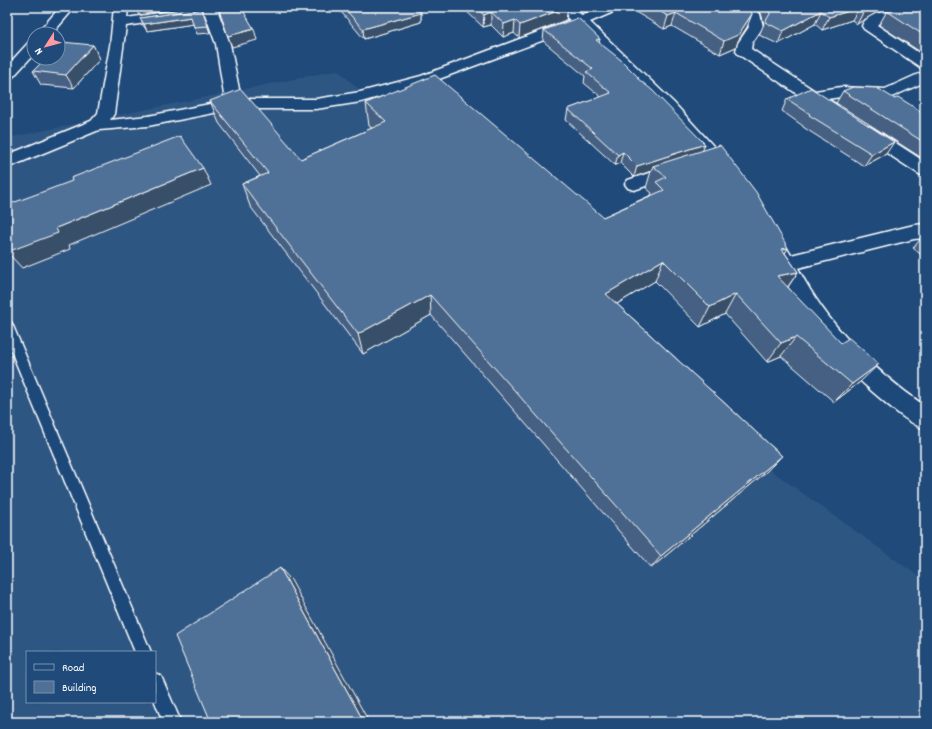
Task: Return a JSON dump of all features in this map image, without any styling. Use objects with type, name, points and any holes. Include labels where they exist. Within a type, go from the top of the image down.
[{"type":"street","points":[[51,26],[68,7]]},
{"type":"street","points":[[561,7],[581,21],[668,107],[703,162],[736,184]]},
{"type":"street","points":[[7,162],[97,125],[142,122],[234,104],[316,104],[362,97],[426,79],[581,21],[613,7]]},
{"type":"street","points":[[740,7],[753,14],[756,28],[745,43],[744,51],[925,170]]},
{"type":"street","points":[[917,7],[875,19],[869,26],[925,64]]},
{"type":"street","points":[[97,125],[106,114],[121,15],[214,8],[223,44],[234,104]]},
{"type":"street","points":[[7,75],[26,55]]},
{"type":"street","points":[[812,96],[841,92],[887,94],[921,82]]},
{"type":"street","points":[[634,184],[703,162]]},
{"type":"street","points":[[786,264],[914,232],[925,231]]},
{"type":"street","points":[[771,239],[802,294],[828,333],[869,375],[925,419]]},
{"type":"lane","points":[[7,326],[142,651]]},
{"type":"lane","points":[[156,684],[172,722]]},
{"type":"shaded area","points":[[338,70],[769,469],[925,581],[925,722],[7,722],[7,138]]},
{"type":"building","points":[[218,7],[241,7],[254,29],[228,36]]},
{"type":"building","points":[[343,7],[417,7],[421,13],[363,29]]},
{"type":"building","points":[[475,7],[567,7],[520,25],[515,20],[504,24],[491,12],[484,15]]},
{"type":"building","points":[[652,7],[750,7],[752,14],[740,34],[724,41],[676,13],[668,16]]},
{"type":"building","points":[[768,7],[871,7],[864,11],[859,8],[829,17],[821,11],[783,31],[765,22],[770,14]]},
{"type":"building","points":[[901,7],[925,7],[925,36],[887,11]]},
{"type":"building","points":[[202,9],[208,26],[194,27],[191,17],[144,24],[140,18]]},
{"type":"building","points":[[578,18],[600,39],[596,40],[621,60],[639,78],[637,78],[652,90],[705,144],[637,166],[623,152],[618,155],[568,109],[611,93],[586,72],[593,69],[544,30]]},
{"type":"building","points":[[66,42],[93,45],[66,75],[33,71],[38,66],[66,66]]},
{"type":"building","points":[[435,75],[603,217],[664,190],[656,182],[666,177],[653,166],[720,145],[756,192],[788,248],[782,249],[798,272],[777,276],[841,343],[849,338],[879,364],[852,384],[796,337],[781,343],[736,294],[710,307],[663,260],[606,294],[782,456],[661,556],[430,295],[358,334],[242,184],[268,173],[210,101],[241,89],[301,159],[386,122],[366,103]]},
{"type":"building","points":[[853,87],[877,88],[895,99],[898,97],[925,114],[925,143],[843,91]]},
{"type":"building","points":[[811,88],[894,142],[872,154],[809,115],[810,114],[787,99]]},
{"type":"building","points":[[180,136],[203,168],[56,228],[58,233],[7,252],[7,205],[72,181],[71,178]]},
{"type":"building","points":[[280,568],[364,722],[211,722],[175,636]]}]
